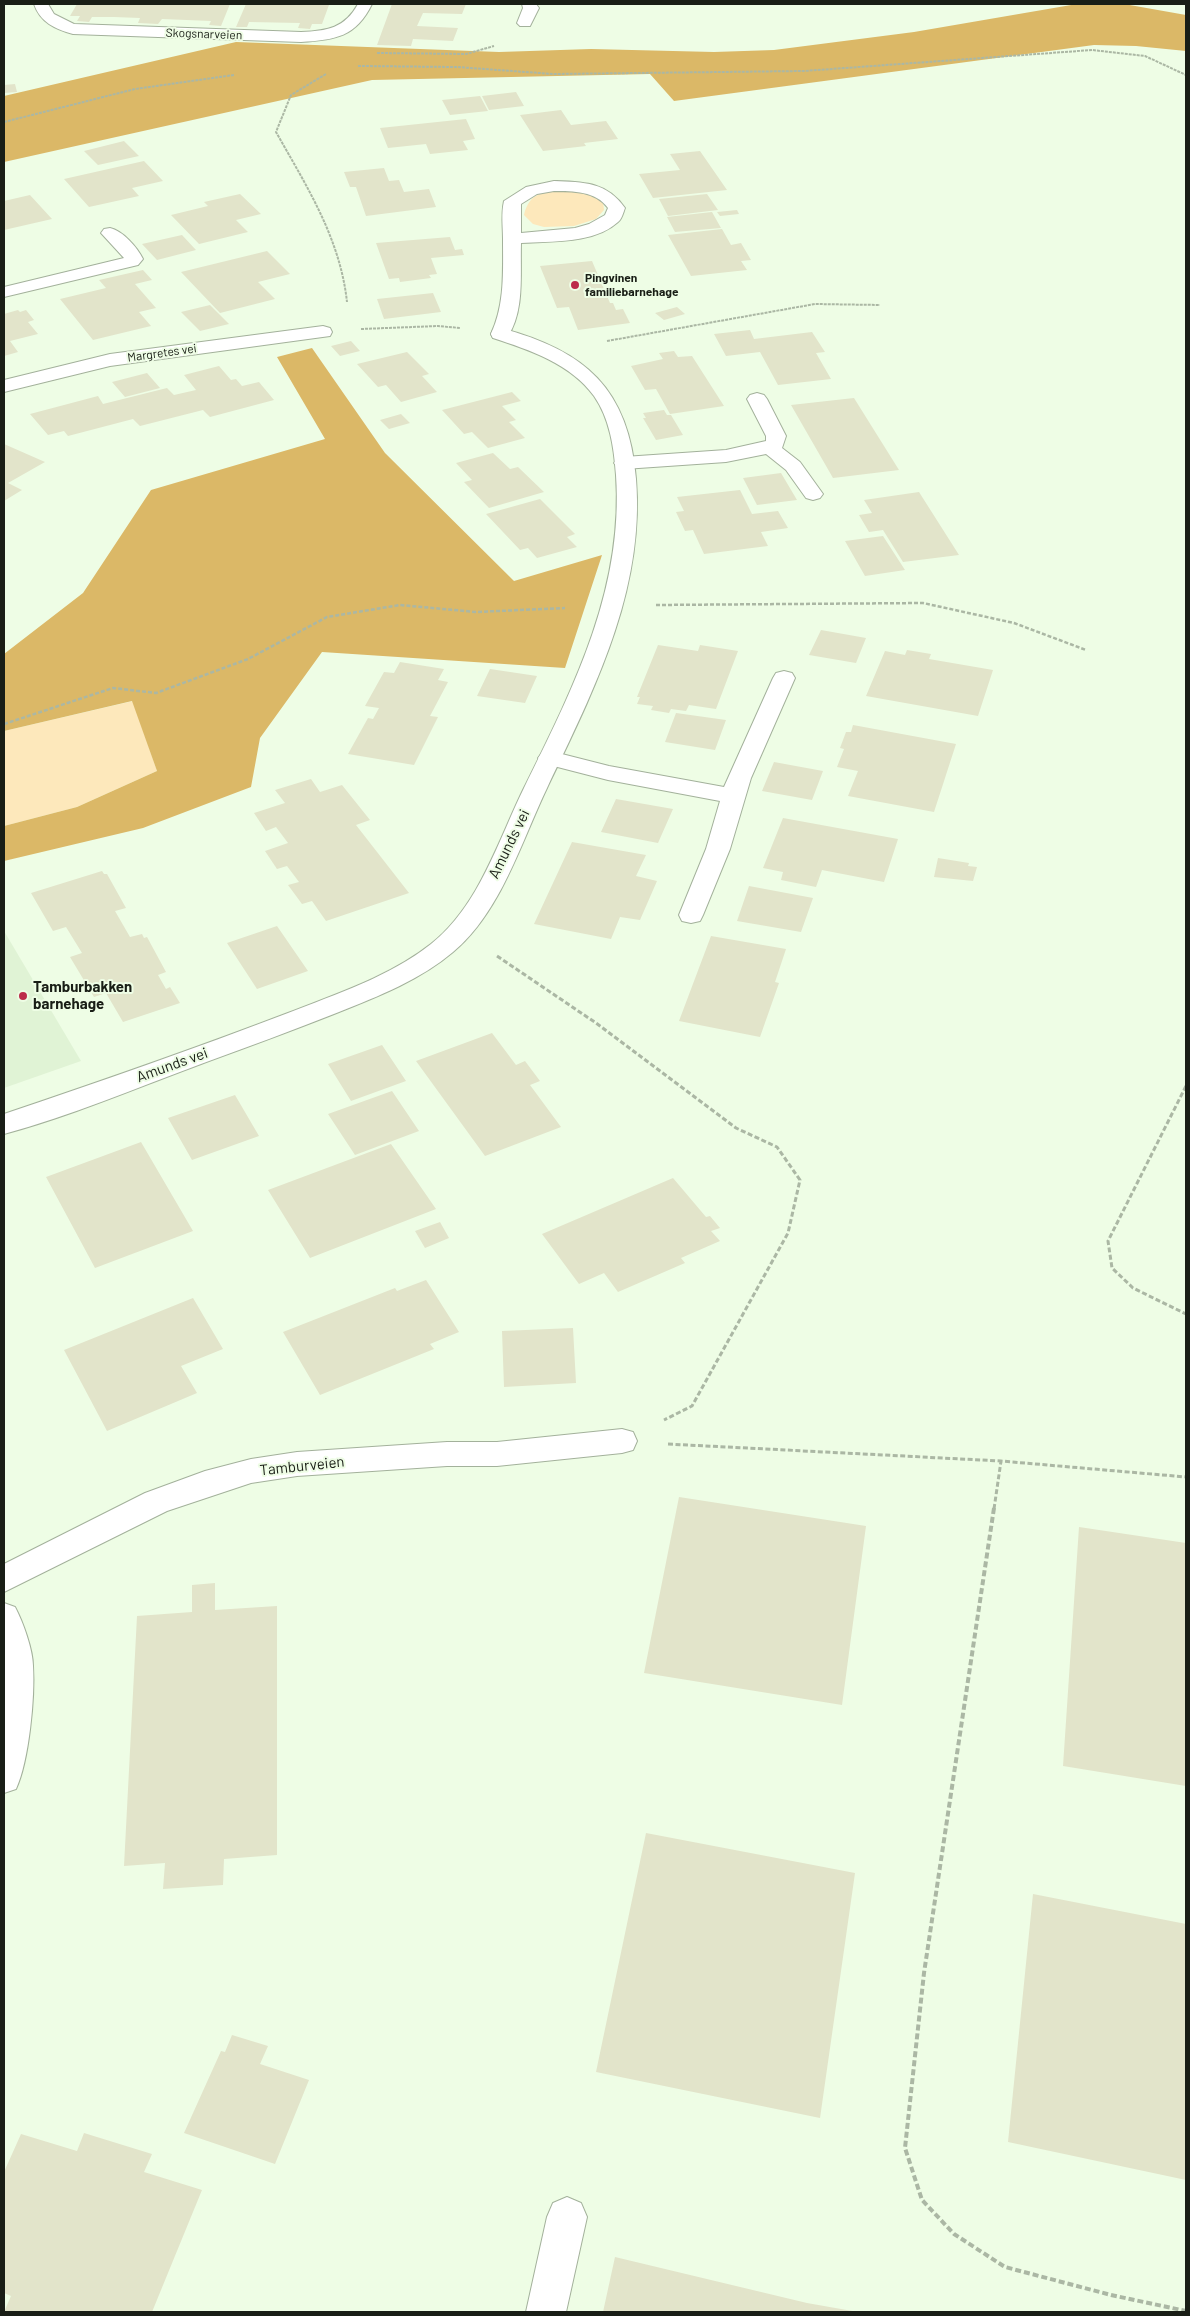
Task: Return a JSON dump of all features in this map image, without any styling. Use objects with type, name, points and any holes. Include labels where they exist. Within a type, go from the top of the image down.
[{"type":"street","name":"Skogsnarveien","points":[[41,4],[50,20],[73,29],[301,37],[334,33],[347,28],[358,20],[365,4]]},
{"type":"street","points":[[525,23],[530,8],[529,4]]},
{"type":"street","points":[[500,334],[508,315],[511,299],[512,239],[510,213],[513,201],[533,190],[552,186],[583,186],[603,193],[612,199],[616,206],[616,215],[596,228],[573,233],[512,239]]},
{"type":"street","points":[[4,292],[132,261],[134,259],[131,253],[110,233]]},
{"type":"street","name":"Margretes vei","points":[[4,386],[110,360],[323,332]]},
{"type":"street","name":"Amunds vei","points":[[4,1124],[298,1020],[402,976],[428,959],[457,935],[484,896],[591,667],[613,605],[622,567],[627,514],[624,463],[616,423],[610,406],[583,372],[547,352],[500,334]]},
{"type":"street","points":[[624,463],[742,454],[770,448],[775,444],[776,436],[757,398]]},
{"type":"street","points":[[770,448],[793,466],[813,494]]},
{"type":"street","points":[[691,915],[718,849],[732,796],[784,678]]},
{"type":"street","points":[[550,758],[608,773],[732,796]]},
{"type":"street","name":"Tamburveien","points":[[4,1579],[156,1502],[205,1484],[251,1471],[297,1464],[447,1454],[497,1454],[622,1441]]},
{"type":"street","points":[[4,1617],[16,1665],[14,1715],[4,1778]]},
{"type":"street","points":[[546,2312],[567,2217]]},
{"type":"path","points":[[368,53],[466,54],[509,40],[525,23]]},
{"type":"path","points":[[349,66],[457,67],[552,74],[804,71],[1092,50],[1145,56],[1186,75]]},
{"type":"path","points":[[331,71],[291,95],[276,132],[330,234],[347,283],[349,330]]},
{"type":"path","points":[[4,122],[135,89],[242,74]]},
{"type":"path","points":[[547,352],[815,304],[880,306]]},
{"type":"path","points":[[323,332],[438,326],[500,334]]},
{"type":"path","points":[[4,724],[113,688],[156,692],[248,659],[327,617],[400,605],[476,612],[613,605],[923,603],[1014,623],[1086,650]]},
{"type":"path","points":[[457,935],[506,960],[736,1128],[777,1147],[800,1180],[788,1233],[692,1406],[622,1441]]},
{"type":"path","points":[[1186,1086],[1108,1241],[1112,1268],[1133,1288],[1186,1314]]},
{"type":"path","points":[[622,1441],[1001,1461],[1186,1477]]},
{"type":"path","points":[[1001,1461],[924,1973],[905,2148],[922,2200],[954,2234],[1005,2267],[1111,2295],[1186,2311]]},
{"type":"shaded area","points":[[1077,4],[1124,4],[1186,15],[1186,51],[1136,46],[1094,45],[674,101],[650,74],[372,80],[4,162],[4,96],[236,42],[499,52],[591,49],[714,52],[774,50],[914,32]]},
{"type":"shaded area","points":[[563,188],[590,193],[603,201],[604,210],[596,219],[574,226],[544,227],[533,224],[524,215],[529,202],[533,198],[543,192]]},
{"type":"shaded area","points":[[312,348],[385,453],[514,581],[602,555],[565,668],[322,652],[260,738],[251,787],[143,828],[4,861],[4,826],[77,807],[157,771],[132,701],[4,731],[4,654],[83,593],[151,490],[325,439],[277,357]]},
{"type":"shaded area","points":[[133,701],[157,771],[77,807],[4,826],[4,731]]},
{"type":"shaded area","name":"Tamburbakken barnehage","points":[[4,931],[81,1061],[4,1088]]},
{"type":"building","points":[[77,4],[230,4],[221,26],[209,25],[211,21],[162,19],[158,24],[138,23],[140,18],[114,17],[92,17],[89,22],[77,21],[80,16],[70,16]]},
{"type":"building","points":[[246,4],[329,5],[322,24],[312,24],[310,29],[298,28],[300,23],[249,22],[247,27],[236,27]]},
{"type":"building","points":[[392,4],[466,4],[462,14],[423,13],[417,26],[458,28],[453,41],[413,39],[411,46],[377,45]]},
{"type":"building","points":[[15,84],[17,92],[4,93],[4,85]]},
{"type":"building","points":[[516,92],[524,106],[489,110],[482,96]]},
{"type":"building","points":[[480,96],[488,111],[450,115],[442,100]]},
{"type":"building","points":[[561,110],[571,125],[606,121],[618,139],[584,143],[586,146],[543,151],[520,115]]},
{"type":"building","points":[[466,119],[475,139],[463,141],[468,150],[430,154],[426,144],[388,148],[380,128]]},
{"type":"building","points":[[124,141],[139,156],[98,165],[84,151]]},
{"type":"building","points":[[700,151],[727,190],[653,198],[639,174],[680,170],[670,154]]},
{"type":"building","points":[[144,161],[163,181],[132,188],[139,196],[89,207],[64,179]]},
{"type":"building","points":[[384,168],[389,181],[399,180],[404,192],[429,189],[436,207],[366,216],[356,187],[350,187],[344,172]]},
{"type":"building","points":[[240,194],[261,214],[236,220],[248,232],[199,244],[171,215],[208,206],[204,202]]},
{"type":"building","points":[[707,194],[718,210],[668,216],[659,199]]},
{"type":"building","points":[[30,195],[52,219],[4,230],[4,201]]},
{"type":"building","points":[[737,210],[739,214],[720,216],[717,212]]},
{"type":"building","points":[[712,212],[721,228],[675,232],[667,217]]},
{"type":"building","points":[[722,229],[731,245],[741,243],[751,260],[741,261],[747,270],[691,276],[668,235]]},
{"type":"building","points":[[182,235],[196,250],[157,260],[142,244]]},
{"type":"building","points":[[450,237],[455,250],[462,249],[464,255],[431,258],[437,274],[429,275],[431,278],[400,282],[399,278],[389,279],[376,243]]},
{"type":"building","points":[[267,251],[290,274],[258,282],[275,299],[220,313],[181,272]]},
{"type":"building","name":"Pingvinen familiebarnehage","points":[[592,261],[610,303],[613,303],[616,310],[623,309],[630,323],[578,330],[569,307],[557,308],[540,266]]},
{"type":"building","points":[[143,270],[152,280],[135,284],[156,308],[139,312],[151,326],[93,340],[60,299],[106,288],[99,280]]},
{"type":"building","points":[[433,293],[441,312],[384,319],[377,299]]},
{"type":"building","points":[[210,305],[229,324],[200,331],[181,312]]},
{"type":"building","points":[[677,307],[685,314],[664,320],[655,313]]},
{"type":"building","points":[[18,310],[20,312],[26,310],[34,320],[28,322],[38,334],[10,341],[18,352],[4,356],[4,314]]},
{"type":"building","points":[[750,330],[754,339],[812,332],[825,352],[816,353],[831,379],[778,385],[760,352],[726,356],[714,334]]},
{"type":"building","points":[[351,341],[360,351],[340,356],[331,346]]},
{"type":"building","points":[[674,351],[678,357],[692,356],[724,406],[670,414],[656,389],[645,390],[631,366],[663,359],[659,353]]},
{"type":"building","points":[[407,352],[429,374],[422,376],[437,392],[401,402],[386,385],[378,387],[357,364]]},
{"type":"building","points":[[219,366],[231,380],[236,379],[242,386],[259,382],[274,400],[210,417],[203,410],[140,426],[133,419],[68,436],[64,431],[48,435],[30,414],[98,396],[103,404],[167,388],[174,395],[196,390],[184,375]]},
{"type":"building","points":[[147,373],[160,388],[125,397],[112,382]]},
{"type":"building","points":[[512,392],[521,401],[502,406],[516,420],[509,422],[525,438],[488,448],[472,432],[464,434],[442,410]]},
{"type":"building","points":[[854,398],[899,470],[833,478],[791,405]]},
{"type":"building","points":[[664,410],[667,415],[671,415],[683,435],[656,440],[643,418],[646,418],[643,413]]},
{"type":"building","points":[[401,414],[410,423],[389,429],[380,420]]},
{"type":"building","points":[[4,444],[45,462],[8,483],[22,490],[4,501]]},
{"type":"building","points":[[493,453],[510,469],[518,467],[544,492],[489,508],[464,482],[472,480],[456,463]]},
{"type":"building","points":[[781,473],[797,500],[757,505],[743,478]]},
{"type":"building","points":[[740,490],[752,514],[778,511],[788,528],[761,532],[768,546],[704,554],[693,530],[685,531],[676,512],[684,511],[677,497]]},
{"type":"building","points":[[919,492],[959,555],[903,562],[883,530],[869,532],[859,515],[872,513],[864,500]]},
{"type":"building","points":[[540,499],[575,534],[567,537],[577,547],[537,558],[528,548],[520,550],[486,514]]},
{"type":"building","points":[[883,536],[905,570],[865,576],[845,541]]},
{"type":"building","points":[[821,630],[866,638],[856,663],[809,655]]},
{"type":"building","points":[[658,645],[698,651],[700,645],[738,651],[716,709],[689,705],[686,711],[671,709],[669,713],[651,710],[653,706],[637,704],[640,697],[637,697]]},
{"type":"building","points":[[907,650],[931,654],[929,659],[993,670],[978,716],[866,696],[885,651],[905,655]]},
{"type":"building","points":[[400,662],[444,669],[438,680],[448,682],[430,716],[438,717],[414,765],[348,754],[368,718],[373,719],[379,708],[365,706],[384,672],[394,673]]},
{"type":"building","points":[[490,669],[537,676],[525,703],[477,696]]},
{"type":"building","points":[[676,713],[726,720],[715,750],[665,742]]},
{"type":"building","points":[[853,725],[956,744],[934,812],[848,796],[858,771],[837,767],[844,749],[840,748],[846,732],[851,732]]},
{"type":"building","points":[[774,762],[823,771],[812,800],[762,791]]},
{"type":"building","points":[[311,779],[320,792],[342,785],[370,820],[356,825],[409,893],[326,921],[312,901],[302,904],[288,885],[299,882],[287,866],[277,869],[265,851],[288,843],[276,827],[266,831],[254,813],[285,803],[275,790]]},
{"type":"building","points":[[616,799],[673,809],[658,843],[601,832]]},
{"type":"building","points":[[783,818],[898,839],[884,882],[822,870],[816,887],[781,880],[783,872],[763,868]]},
{"type":"building","points":[[572,842],[646,855],[636,876],[657,881],[640,920],[620,917],[611,939],[534,924]]},
{"type":"building","points":[[938,858],[969,863],[968,866],[977,867],[973,881],[934,877]]},
{"type":"building","points":[[102,871],[104,874],[107,874],[126,908],[115,911],[130,937],[142,934],[144,938],[147,937],[166,972],[158,975],[166,989],[170,987],[180,1003],[123,1022],[106,993],[94,997],[70,957],[82,953],[66,927],[53,931],[31,893]]},
{"type":"building","points":[[749,886],[813,898],[801,932],[737,921]]},
{"type":"building","points":[[277,926],[308,971],[257,989],[227,943]]},
{"type":"building","points":[[711,936],[786,949],[775,982],[779,983],[760,1037],[679,1021]]},
{"type":"building","points":[[492,1033],[516,1065],[525,1061],[540,1081],[530,1085],[561,1127],[485,1156],[416,1061]]},
{"type":"building","points":[[382,1045],[406,1081],[351,1101],[328,1064]]},
{"type":"building","points":[[392,1091],[419,1131],[355,1155],[328,1114]]},
{"type":"building","points":[[235,1095],[259,1136],[192,1160],[168,1118]]},
{"type":"building","points":[[141,1142],[193,1231],[95,1268],[46,1177]]},
{"type":"building","points":[[391,1144],[436,1209],[310,1258],[268,1190]]},
{"type":"building","points":[[673,1178],[706,1217],[710,1216],[720,1228],[711,1231],[720,1241],[681,1258],[685,1263],[618,1292],[604,1273],[579,1284],[542,1234]]},
{"type":"building","points":[[440,1222],[449,1238],[425,1248],[415,1231]]},
{"type":"building","points":[[426,1280],[459,1332],[430,1344],[434,1349],[320,1395],[283,1332],[395,1288],[397,1291]]},
{"type":"building","points":[[193,1298],[223,1349],[181,1366],[197,1393],[107,1431],[64,1350]]},
{"type":"building","points":[[573,1328],[576,1383],[504,1387],[502,1331]]},
{"type":"building","points":[[679,1497],[866,1526],[842,1705],[644,1673]]},
{"type":"building","points":[[1079,1527],[1186,1543],[1186,1786],[1063,1766]]},
{"type":"building","points":[[215,1583],[215,1610],[277,1606],[277,1855],[224,1859],[223,1885],[163,1889],[165,1863],[124,1866],[137,1616],[192,1612],[192,1585]]},
{"type":"building","points":[[646,1833],[855,1873],[820,2118],[596,2072]]},
{"type":"building","points":[[1033,1894],[1186,1924],[1186,2180],[1008,2142]]},
{"type":"building","points":[[232,2035],[268,2046],[260,2064],[309,2080],[275,2164],[184,2133],[221,2051],[225,2052]]},
{"type":"building","points":[[84,2133],[152,2154],[144,2172],[202,2190],[152,2312],[4,2312],[11,2296],[4,2293],[4,2172],[21,2134],[77,2151]]},
{"type":"building","points":[[615,2257],[807,2303],[858,2312],[603,2312]]},
{"type":"place","name":"Pingvinen familiebarnehage","points":[[575,285]]},
{"type":"place","name":"Tamburbakken barnehage","points":[[23,996]]}]
